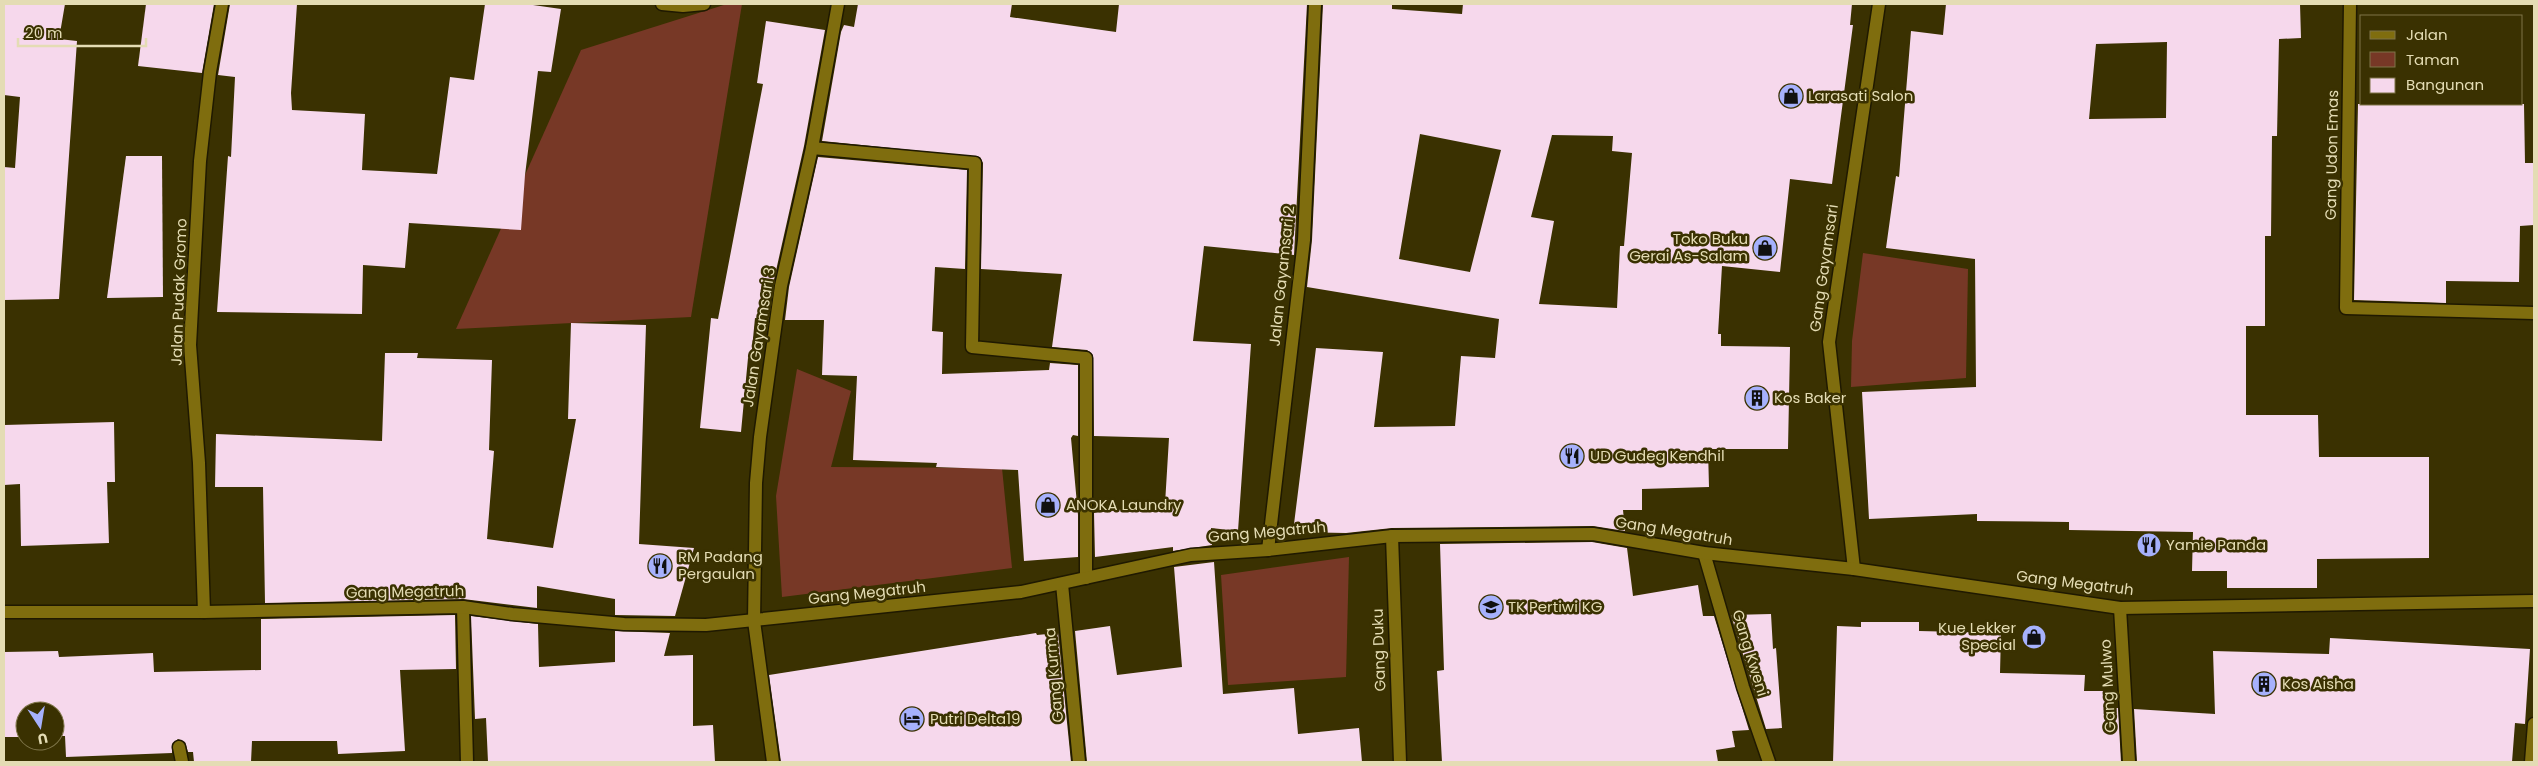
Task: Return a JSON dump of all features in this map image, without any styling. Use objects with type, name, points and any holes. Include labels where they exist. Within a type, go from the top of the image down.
[{"type":"street","name":"Jalan Pudak Gromo","points":[[204,612],[199,463],[190,345],[200,162],[210,72],[222,4]]},
{"type":"street","points":[[662,4],[683,6],[704,4]]},
{"type":"street","name":"Jalan Gayamsari 3","points":[[773,762],[754,621],[756,483],[760,437],[780,286],[812,148],[838,4]]},
{"type":"street","name":"Jalan Gayamsari 2","points":[[1268,550],[1304,240],[1315,4]]},
{"type":"street","name":"Gang Gayamsari","points":[[1854,568],[1829,342],[1879,4]]},
{"type":"street","name":"Gang Udon Emas","points":[[2350,4],[2346,308],[2534,312]]},
{"type":"street","points":[[812,148],[975,163],[972,347],[1086,358],[1086,578]]},
{"type":"street","name":"Gang Megatruh","points":[[4,612],[204,612],[463,607],[512,614],[624,624],[706,625],[1021,592],[1191,555],[1268,550],[1392,536],[1593,534],[1704,553],[1854,568],[2120,608],[2534,601]]},
{"type":"street","name":"Gang Duku","points":[[1392,536],[1400,762]]},
{"type":"street","name":"Gang Kweni","points":[[1704,553],[1743,687],[1769,762]]},
{"type":"street","name":"Gang Kurma","points":[[1062,584],[1079,762]]},
{"type":"street","points":[[463,607],[468,762]]},
{"type":"street","name":"Gang Mulwo","points":[[2120,608],[2129,762]]},
{"type":"street","points":[[2531,762],[2534,724]]},
{"type":"street","points":[[179,747],[182,762]]},
{"type":"green space","points":[[727,4],[742,4],[691,317],[456,329],[581,50]]},
{"type":"green space","points":[[1863,253],[1968,269],[1966,378],[1851,387],[1852,341]]},
{"type":"green space","points":[[797,369],[851,391],[831,467],[1002,468],[1012,568],[782,597],[776,496]]},
{"type":"green space","points":[[1349,557],[1346,677],[1228,685],[1221,575]]},
{"type":"building","points":[[4,4],[65,4],[59,39],[77,41],[59,299],[4,300],[4,167],[15,168],[20,97],[4,95]]},
{"type":"building","points":[[146,4],[214,4],[202,73],[138,66]]},
{"type":"building","points":[[230,4],[297,4],[291,93],[292,110],[365,114],[362,170],[437,174],[450,77],[474,80],[485,4],[526,4],[561,9],[551,72],[538,71],[525,175],[521,230],[409,223],[405,268],[363,265],[362,314],[217,312],[228,156],[231,157],[235,77],[218,75]]},
{"type":"building","points":[[858,4],[1012,4],[1010,17],[1116,32],[1119,4],[1307,4],[1294,255],[1204,246],[1193,341],[1251,344],[1238,531],[1211,528],[1212,545],[1173,551],[1173,547],[1095,557],[1094,513],[1165,504],[1169,438],[1094,436],[1093,355],[1087,350],[1052,347],[1062,274],[981,269],[983,163],[980,157],[822,141],[841,32],[844,25],[854,27]]},
{"type":"building","points":[[1323,4],[1392,4],[1392,9],[1462,14],[1463,4],[1852,4],[1850,25],[1853,25],[1832,184],[1790,179],[1780,272],[1722,266],[1718,334],[1721,334],[1721,346],[1790,347],[1788,449],[1708,449],[1709,487],[1642,489],[1642,510],[1623,510],[1625,531],[1593,526],[1392,528],[1346,533],[1293,532],[1316,348],[1383,352],[1374,427],[1455,426],[1461,356],[1495,358],[1499,319],[1307,287],[1312,240]],"holes":[[[1420,134],[1501,150],[1470,272],[1399,259]],[[1552,135],[1613,136],[1612,151],[1632,153],[1624,246],[1620,246],[1617,308],[1539,304],[1554,221],[1531,217]]]},
{"type":"building","points":[[1946,4],[2300,4],[2301,38],[2279,39],[2277,136],[2272,136],[2271,236],[2265,236],[2265,326],[2246,326],[2246,415],[2318,415],[2319,457],[2429,457],[2429,558],[2317,559],[2317,588],[2227,588],[2227,571],[2192,571],[2193,532],[2069,530],[2069,522],[1977,521],[1977,514],[1869,519],[1862,392],[1976,387],[1975,259],[1886,248],[1896,176],[1899,177],[1911,31],[1943,35]],"holes":[[[2167,42],[2166,118],[2089,119],[2096,44]]]},
{"type":"building","points":[[766,21],[825,30],[804,146],[773,284],[768,320],[755,318],[751,359],[748,358],[741,432],[700,428],[711,318],[718,319],[763,84],[757,83]]},
{"type":"building","points":[[2358,104],[2524,104],[2525,163],[2533,163],[2534,225],[2520,226],[2519,282],[2446,281],[2446,303],[2354,300]]},
{"type":"building","points":[[126,156],[162,156],[163,297],[107,298]]},
{"type":"building","points":[[818,157],[967,170],[965,269],[935,267],[932,331],[943,332],[942,374],[1049,370],[1050,363],[1078,365],[1078,436],[1073,435],[1071,438],[1078,515],[1078,557],[1024,561],[1018,470],[936,467],[937,463],[853,460],[857,376],[822,375],[824,320],[785,320],[789,287]]},
{"type":"building","points":[[571,323],[646,325],[639,544],[694,548],[675,616],[615,615],[615,599],[537,586],[537,608],[463,599],[265,603],[263,487],[215,487],[216,434],[382,441],[385,353],[418,353],[417,358],[492,360],[489,450],[494,451],[487,539],[553,548],[576,419],[568,419]]},
{"type":"building","points":[[114,422],[115,482],[107,482],[109,543],[21,546],[20,484],[4,485],[4,425]]},
{"type":"building","points":[[1592,542],[1627,548],[1633,596],[1698,585],[1703,616],[1714,616],[1749,730],[1732,731],[1735,747],[1716,750],[1718,762],[1442,762],[1437,671],[1444,670],[1440,544]]},
{"type":"building","points":[[1214,562],[1223,694],[1294,688],[1298,734],[1359,728],[1362,762],[1087,762],[1075,631],[1110,626],[1117,675],[1182,667],[1174,567]]},
{"type":"building","points":[[1771,614],[1773,649],[1776,648],[1782,728],[1766,729],[1731,615]]},
{"type":"building","points":[[455,615],[456,669],[400,670],[405,751],[338,754],[337,741],[252,741],[251,762],[194,762],[193,752],[188,752],[185,742],[178,739],[172,744],[172,753],[66,757],[65,701],[15,701],[15,737],[4,737],[4,652],[58,651],[59,657],[153,653],[154,672],[261,670],[261,619]]},
{"type":"building","points":[[471,616],[538,624],[539,667],[615,662],[615,631],[670,633],[664,656],[693,655],[693,726],[713,725],[715,762],[488,762],[486,718],[475,719]]},
{"type":"building","points":[[1861,622],[1919,622],[1919,631],[2001,633],[2000,673],[2085,675],[2084,691],[2109,691],[2109,708],[2118,708],[2121,762],[1833,762],[1837,626],[1861,627]]},
{"type":"building","name":"Putri Delta19","points":[[1036,633],[1037,635],[1058,633],[1071,762],[781,762],[769,675]]},
{"type":"building","points":[[2330,638],[2530,649],[2525,724],[2515,723],[2512,762],[2137,762],[2134,709],[2215,714],[2213,651],[2329,654]]},
{"type":"place","name":"Larasati Salon","points":[[1791,96]]},
{"type":"place","name":"Toko Buku Gerai As-Salam","points":[[1765,248]]},
{"type":"place","name":"Kos Baker","points":[[1757,398]]},
{"type":"place","name":"UD Gudeg Kendhil","points":[[1572,456]]},
{"type":"place","name":"ANOKA Laundry","points":[[1048,505]]},
{"type":"place","name":"Yamie Panda","points":[[2149,545]]},
{"type":"place","name":"RM Padang Pergaulan","points":[[660,566]]},
{"type":"place","name":"TK Pertiwi KG","points":[[1491,607]]},
{"type":"place","name":"Kue Lekker Special","points":[[2034,637]]},
{"type":"place","name":"Kos Aisha","points":[[2264,684]]},
{"type":"place","name":"Putri Delta19","points":[[912,719]]}]
